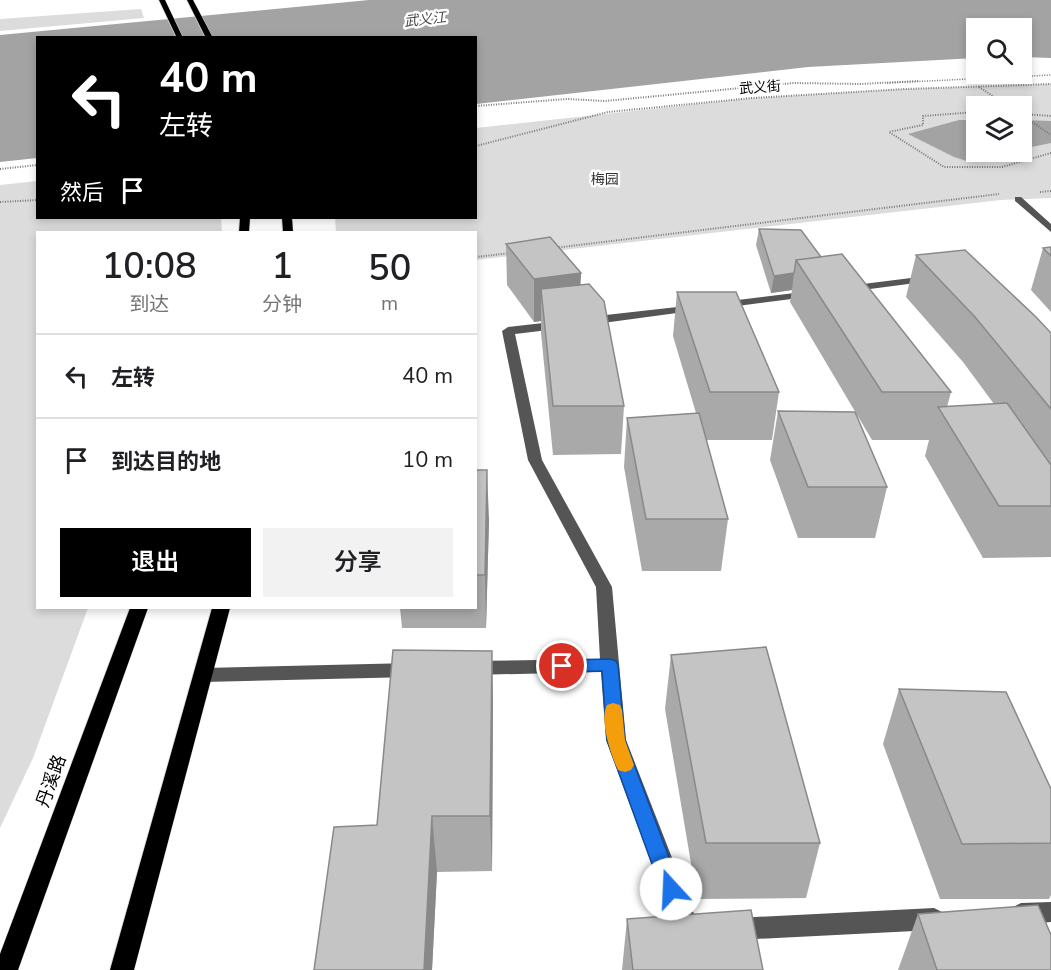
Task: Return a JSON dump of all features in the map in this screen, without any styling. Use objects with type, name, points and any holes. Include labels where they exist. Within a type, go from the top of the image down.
[{"type":"main road","points":[[162,0],[179,36]]},
{"type":"main road","points":[[190,0],[209,36]]},
{"type":"main road","name":"丹溪路","points":[[6,970],[137,613]]},
{"type":"main road","points":[[122,970],[220,613]]},
{"type":"street","points":[[1018,199],[1051,229]]},
{"type":"street","points":[[943,277],[508,331],[535,460],[604,586],[616,740],[687,932],[957,917]]},
{"type":"street","points":[[454,669],[610,665]]},
{"type":"street","points":[[204,675],[431,669]]},
{"type":"street","points":[[1004,915],[1051,912]]},
{"type":"path","points":[[477,106],[567,99],[604,101],[794,83],[860,84],[1051,75]]},
{"type":"path","name":"武义街","points":[[477,146],[608,112],[752,98],[1051,84]]},
{"type":"path","points":[[978,86],[993,96]]},
{"type":"path","points":[[966,111],[923,116],[923,125],[889,132],[944,167],[1002,167],[1017,162]]},
{"type":"path","points":[[1032,115],[1051,116]]},
{"type":"path","points":[[1032,123],[1051,135]]},
{"type":"path","points":[[1032,157],[1051,153]]},
{"type":"path","points":[[0,169],[36,165]]},
{"type":"path","points":[[1032,192],[1051,191]]},
{"type":"path","points":[[546,249],[1002,194]]},
{"type":"path","points":[[0,202],[36,200]]},
{"type":"path","points":[[477,257],[511,253]]},
{"type":"green space","points":[[141,9],[144,18],[0,31],[0,19]]},
{"type":"green space","name":"梅园","points":[[1051,84],[1051,198],[1001,200],[477,260],[477,231],[336,231],[335,219],[477,219],[477,128],[752,98],[905,89]]},
{"type":"green space","points":[[36,181],[36,219],[221,219],[222,231],[36,231],[36,609],[88,609],[33,758],[0,828],[0,185]]},
{"type":"water","name":"武义江","points":[[369,0],[1051,0],[1051,58],[1032,57],[1032,18],[966,18],[966,59],[808,67],[477,104],[477,36],[36,36],[36,158],[0,162],[0,35]]},
{"type":"water","points":[[966,120],[966,161],[954,157],[908,134]]},
{"type":"water","points":[[1032,120],[1051,121],[1051,143],[1032,147]]},
{"type":"building","points":[[759,229],[801,230],[821,257],[796,260],[794,273],[774,276]]},
{"type":"building","points":[[550,237],[581,273],[534,279],[506,244]]},
{"type":"building","points":[[1051,247],[1051,256],[1043,248]]},
{"type":"building","points":[[965,250],[1051,333],[1051,409],[975,317],[916,255]]},
{"type":"building","points":[[842,254],[951,392],[882,392],[796,260]]},
{"type":"building","points":[[589,284],[604,301],[624,406],[553,406],[541,289]]},
{"type":"building","points":[[677,292],[736,292],[779,392],[710,392]]},
{"type":"building","points":[[1007,403],[1051,465],[1051,506],[999,506],[938,407]]},
{"type":"building","points":[[778,411],[855,412],[887,487],[808,487]]},
{"type":"building","points":[[699,413],[728,519],[646,519],[627,418]]},
{"type":"building","points":[[477,470],[487,470],[485,575],[477,575]]},
{"type":"building","points":[[766,647],[820,843],[706,843],[671,655]]},
{"type":"building","points":[[393,650],[492,651],[490,816],[432,816],[424,970],[314,970],[334,827],[377,825]]},
{"type":"building","points":[[899,689],[1006,692],[1051,789],[1051,843],[962,844]]},
{"type":"building","points":[[1038,905],[1051,935],[1051,970],[937,970],[918,914]]},
{"type":"building","points":[[751,910],[763,970],[633,970],[627,919]]},
{"type":"slow traffic","points":[[613,710],[616,740],[625,765]]},
{"type":"route","points":[[562,666],[610,665],[616,740],[671,889]]}]
